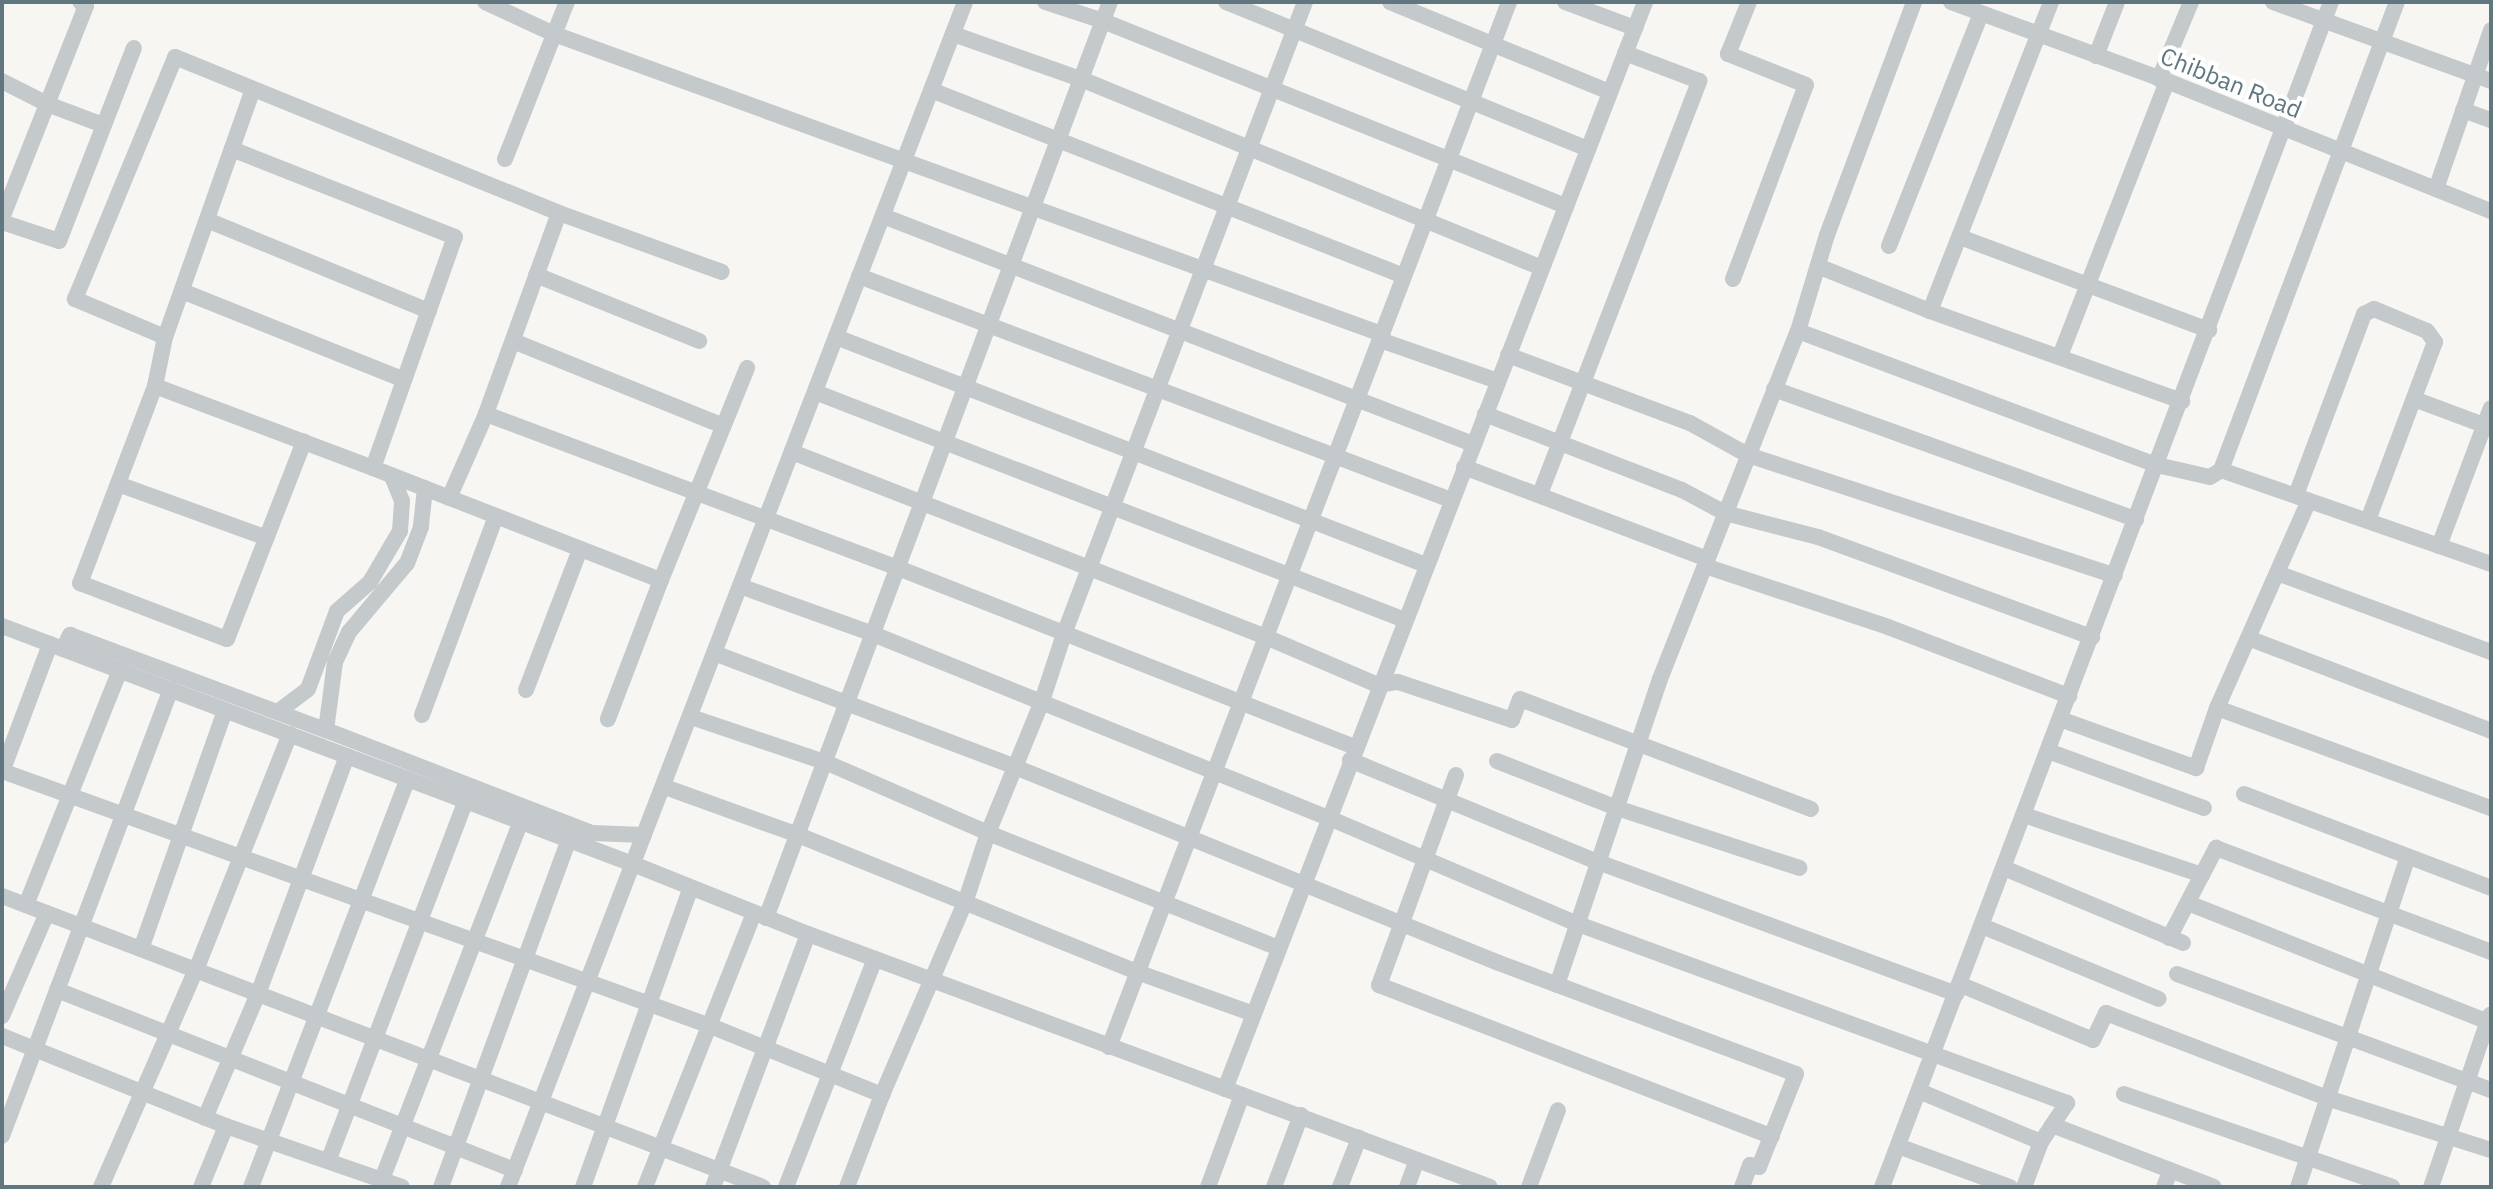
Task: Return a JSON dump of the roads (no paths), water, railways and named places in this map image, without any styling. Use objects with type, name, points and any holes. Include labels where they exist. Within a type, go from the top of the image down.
[{"type":"street","points":[[80,2],[86,6],[2,220],[59,241],[134,48]]},
{"type":"street","points":[[485,2],[554,34],[1033,206],[1498,381]]},
{"type":"street","points":[[505,159],[567,2]]},
{"type":"street","points":[[508,1187],[665,787],[965,2]]},
{"type":"street","points":[[1045,2],[1103,21],[1566,206]]},
{"type":"street","points":[[645,1187],[708,1025],[798,835],[1110,2]]},
{"type":"street","points":[[1226,2],[1588,149]]},
{"type":"street","points":[[847,1187],[882,1095],[966,900],[988,833],[1041,704],[1064,634],[1305,2]]},
{"type":"street","points":[[1390,2],[1494,41],[1609,92]]},
{"type":"street","points":[[1109,1047],[1167,903],[1509,2]]},
{"type":"street","points":[[1565,2],[1635,28]]},
{"type":"street","points":[[1225,1089],[1251,1013],[1279,948],[1378,685],[1645,2]]},
{"type":"street","points":[[1733,279],[1806,85],[1728,54],[1749,2]]},
{"type":"street","points":[[1557,985],[1639,742],[1706,562],[1798,331],[1820,267],[1827,235],[1914,2]]},
{"type":"street","points":[[1930,311],[2051,2]]},
{"type":"street","points":[[2060,356],[2191,2]]},
{"type":"street","points":[[2273,2],[2483,78]]},
{"type":"street","points":[[1882,1187],[2331,2]]},
{"type":"street","points":[[1798,331],[2157,465],[2210,477],[2221,470],[2397,2]]},
{"type":"street","points":[[2096,56],[2114,3]]},
{"type":"street","name":"Chibban Road","points":[[1961,4],[2039,36],[2163,80],[2491,211]]},
{"type":"street","points":[[1889,246],[1981,14]]},
{"type":"street","points":[[2436,189],[2463,110],[2483,78],[2491,30]]},
{"type":"street","points":[[953,34],[1081,79],[1541,268]]},
{"type":"street","points":[[1540,494],[1699,81],[1625,53]]},
{"type":"street","points":[[165,337],[75,299],[175,57],[559,213],[722,272]]},
{"type":"street","points":[[2,81],[47,104],[103,125]]},
{"type":"street","points":[[253,89],[165,337],[155,386],[80,583],[227,639],[304,442]]},
{"type":"street","points":[[931,90],[1404,276]]},
{"type":"street","points":[[2463,110],[2491,120]]},
{"type":"street","points":[[232,149],[455,237],[373,468]]},
{"type":"street","points":[[449,498],[486,414],[559,213]]},
{"type":"street","points":[[883,216],[1473,444]]},
{"type":"street","points":[[207,220],[429,311]]},
{"type":"street","points":[[1960,237],[2209,330]]},
{"type":"street","points":[[1820,267],[1930,311],[2182,401]]},
{"type":"street","points":[[536,275],[699,341]]},
{"type":"street","points":[[859,276],[1451,500]]},
{"type":"street","points":[[182,291],[404,380]]},
{"type":"street","points":[[2060,719],[2196,768],[2217,708],[2277,573],[2367,310],[2374,309],[2432,335],[2435,342],[2368,520]]},
{"type":"street","points":[[836,337],[1426,565]]},
{"type":"street","points":[[513,341],[723,426]]},
{"type":"street","points":[[1508,355],[1690,423],[1748,455],[2115,576]]},
{"type":"street","points":[[608,719],[747,368]]},
{"type":"street","points":[[155,386],[661,580]]},
{"type":"street","points":[[1774,389],[2136,519]]},
{"type":"street","points":[[815,392],[1405,620]]},
{"type":"street","points":[[2414,399],[2484,425]]},
{"type":"street","points":[[2439,546],[2491,408]]},
{"type":"street","points":[[486,414],[898,568],[1241,703],[1446,800],[1598,862],[2093,1040],[2106,1013],[2327,1098],[2491,1150]]},
{"type":"street","points":[[1485,414],[1682,490],[1725,513],[1818,537],[2092,637]]},
{"type":"street","points":[[792,452],[1266,637],[1378,685],[1398,682],[1512,720],[1520,699],[1811,809]]},
{"type":"street","points":[[1464,467],[1540,494],[1706,562],[2069,696]]},
{"type":"street","points":[[2221,470],[2491,564]]},
{"type":"street","points":[[279,711],[308,689],[337,611],[370,582],[400,531],[402,501],[392,476]]},
{"type":"street","points":[[118,484],[267,538]]},
{"type":"street","points":[[326,730],[335,662],[349,632],[407,563],[421,527],[425,488]]},
{"type":"street","points":[[422,715],[496,516]]},
{"type":"street","points":[[526,690],[580,549]]},
{"type":"street","points":[[2277,573],[2491,652]]},
{"type":"street","points":[[740,586],[873,634],[1329,818],[1426,862],[1578,924],[1934,1051],[2067,1103],[2041,1142],[2025,1187]]},
{"type":"street","points":[[2,626],[569,840],[634,860]]},
{"type":"street","points":[[882,1095],[708,1025],[648,1006],[2,771],[57,646],[70,635],[279,711],[592,833],[634,860],[690,889],[1109,1047],[1301,1115],[1481,1186]]},
{"type":"street","points":[[2248,638],[2491,731]]},
{"type":"street","points":[[714,653],[1015,767],[1557,985],[1796,1074],[1759,1167],[1750,1165],[1742,1187]]},
{"type":"street","points":[[26,905],[120,670]]},
{"type":"street","points":[[2,1136],[171,689]]},
{"type":"street","points":[[2217,708],[2491,808]]},
{"type":"street","points":[[141,949],[225,710]]},
{"type":"street","points":[[691,717],[825,762],[988,833],[1279,948]]},
{"type":"street","points":[[101,1187],[196,970],[290,734]]},
{"type":"street","points":[[2048,751],[2204,808]]},
{"type":"street","points":[[205,1118],[258,994],[347,756]]},
{"type":"street","points":[[1497,761],[1617,808],[1799,868]]},
{"type":"street","points":[[1456,775],[1379,985],[1772,1137]]},
{"type":"street","points":[[251,1187],[408,779]]},
{"type":"street","points":[[665,787],[798,835],[966,900],[1137,972],[1251,1013]]},
{"type":"street","points":[[2244,794],[2491,888]]},
{"type":"street","points":[[329,1159],[466,801]]},
{"type":"street","points":[[2024,815],[2202,875]]},
{"type":"street","points":[[381,1183],[521,821]]},
{"type":"street","points":[[592,833],[644,835]]},
{"type":"street","points":[[441,1187],[569,840]]},
{"type":"street","points":[[2004,868],[2176,940],[2188,903],[2216,848],[2491,952]]},
{"type":"street","points":[[2298,1187],[2408,857]]},
{"type":"street","points":[[583,1187],[690,889]]},
{"type":"street","points":[[2,896],[605,1126],[662,1149],[715,1179],[763,1187]]},
{"type":"street","points":[[2188,903],[2490,1019],[2431,1187]]},
{"type":"street","points":[[2,1016],[47,913]]},
{"type":"street","points":[[1982,926],[2159,999]]},
{"type":"street","points":[[715,1179],[808,934]]},
{"type":"street","points":[[786,1187],[875,959]]},
{"type":"street","points":[[2177,974],[2491,1090]]},
{"type":"street","points":[[57,990],[515,1170]]},
{"type":"street","points":[[2,1036],[226,1126],[329,1159],[381,1183],[402,1187]]},
{"type":"street","points":[[1919,1091],[2041,1142]]},
{"type":"street","points":[[2124,1094],[2392,1187]]},
{"type":"street","points":[[1208,1187],[1242,1095]]},
{"type":"street","points":[[1529,1187],[1558,1110]]},
{"type":"street","points":[[1274,1187],[1301,1115]]},
{"type":"street","points":[[2052,1125],[2167,1179],[2214,1187]]},
{"type":"street","points":[[201,1187],[226,1126]]},
{"type":"street","points":[[1340,1187],[1359,1138]]},
{"type":"street","points":[[1898,1146],[2010,1187]]},
{"type":"street","points":[[1407,1187],[1417,1160]]}]
